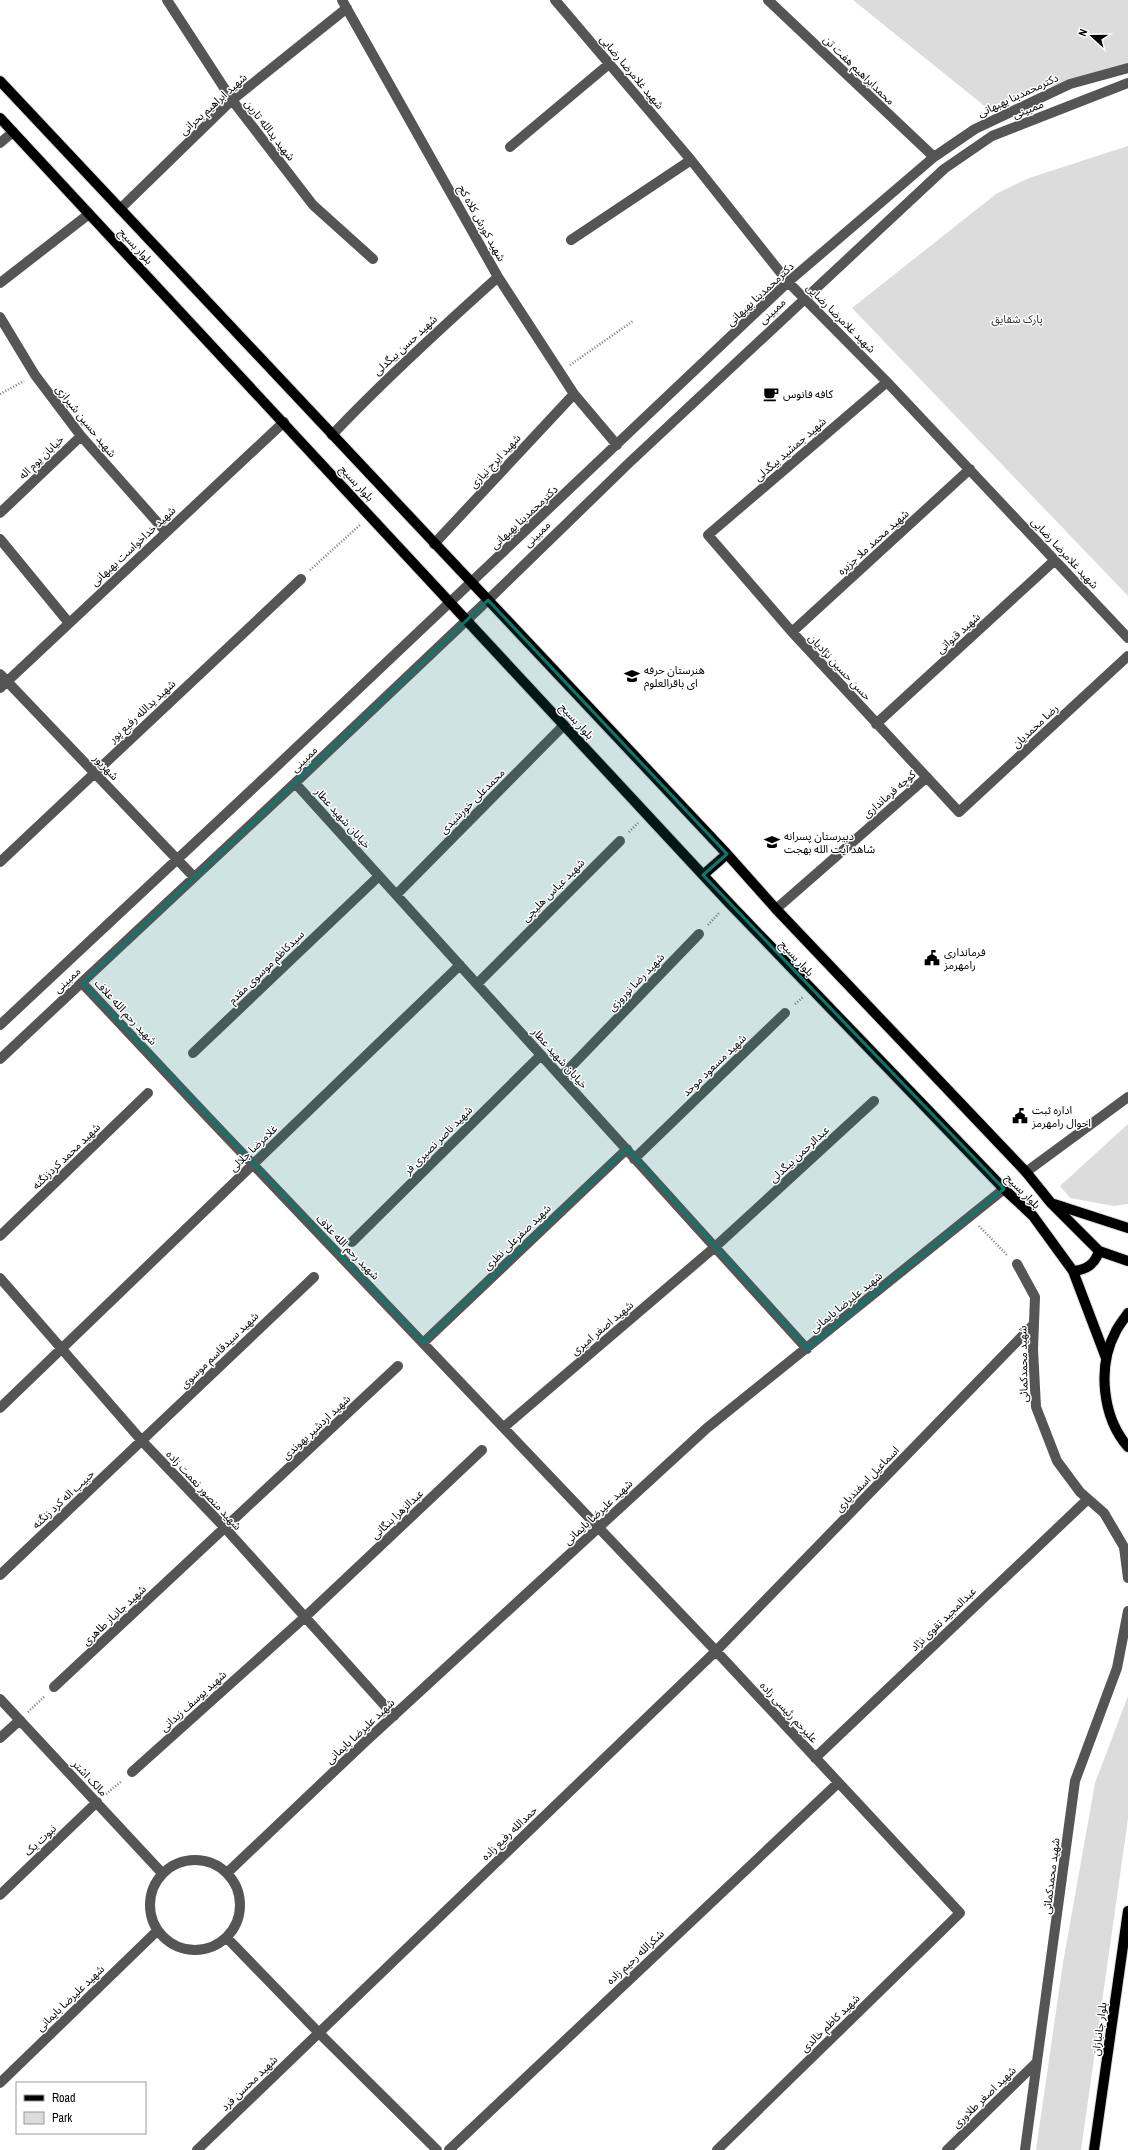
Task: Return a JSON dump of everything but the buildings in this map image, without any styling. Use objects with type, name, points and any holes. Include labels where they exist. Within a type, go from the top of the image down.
[{"type":"main road","name":"بلوار بسیج","points":[[0,81],[727,854],[776,909],[1026,1172],[1051,1203],[1100,1251],[1128,1261]]},
{"type":"main road","name":"بلوار بسیج","points":[[0,118],[284,422],[729,903],[810,989],[1004,1189],[1033,1216],[1073,1271],[1106,1358]]},
{"type":"main road","points":[[703,875],[727,854]]},
{"type":"main road","points":[[1051,1203],[1128,1228]]},
{"type":"main road","points":[[1073,1271],[1080,1271],[1092,1265],[1100,1251]]},
{"type":"main road","points":[[1128,1313],[1116,1332],[1106,1358],[1105,1387],[1110,1414],[1122,1440],[1128,1447]]},
{"type":"main road","name":"بلوار جانبازان","points":[[1094,2150],[1128,1911]]},
{"type":"street","name":"شهید یدالله تارین","points":[[167,0],[232,100],[313,205],[373,260]]},
{"type":"street","name":"شهید غلامرضا رضایی","points":[[555,0],[691,160],[788,282],[887,382],[1128,638]]},
{"type":"street","name":"محمدابراهیم هفت تن","points":[[768,0],[934,158]]},
{"type":"street","name":"شهید ابراهیم بحرانی","points":[[120,209],[232,100],[345,4]]},
{"type":"street","name":"شهید کورش کلاه کج","points":[[345,4],[498,277],[574,394],[617,445]]},
{"type":"street","points":[[510,147],[609,64]]},
{"type":"street","name":"دکترمحمدبنا بهبهانی","points":[[451,602],[788,282],[934,158],[975,129],[1070,84],[1128,68]]},
{"type":"street","name":"ممبینی","points":[[0,1059],[295,783],[488,600],[630,462],[944,169],[992,136],[1128,83]]},
{"type":"street","points":[[0,143],[13,132]]},
{"type":"street","points":[[571,240],[691,160]]},
{"type":"street","points":[[0,283],[89,214]]},
{"type":"street","name":"شهید حسن بیگدلی","points":[[332,435],[370,395],[420,347],[498,277]]},
{"type":"street","name":"شهید حسین شیرازی","points":[[0,317],[35,375],[81,436],[166,531]]},
{"type":"street","name":"شهید جمشید بیگدلی","points":[[708,535],[887,382]]},
{"type":"street","name":"شهید ایرج نیازی","points":[[434,544],[574,394]]},
{"type":"street","name":"شهید خداخواست بهبهانی","points":[[2,681],[69,623],[284,422]]},
{"type":"street","name":"خیابان یوم اله","points":[[0,513],[81,436]]},
{"type":"street","name":"شهید محمد ملا جزیره","points":[[792,632],[970,469]]},
{"type":"street","name":"حسن حسین نژادیان","points":[[708,535],[792,632],[959,812]]},
{"type":"street","points":[[0,539],[69,623]]},
{"type":"street","name":"شهید قنواتی","points":[[876,724],[1055,560]]},
{"type":"street","name":"شهید یدالله رفیع پور","points":[[0,862],[301,579]]},
{"type":"street","name":"ممبینی","points":[[0,1025],[451,602]]},
{"type":"street","name":"رضا محمدیان","points":[[959,812],[1128,656]]},
{"type":"street","name":"شهریور","points":[[2,681],[94,773],[194,878]]},
{"type":"street","name":"محمدعلی خورشیدی","points":[[397,894],[564,725]]},
{"type":"street","name":"کوچه فرمانداری","points":[[776,909],[927,777]]},
{"type":"street","name":"خیابان شهید عطار","points":[[295,783],[807,1349]]},
{"type":"street","name":"شهید عباس هلیچی","points":[[477,984],[620,841]]},
{"type":"street","name":"سیدکاظم موسوی مقدم","points":[[193,1053],[379,876]]},
{"type":"street","name":"شهید رضا نوروزی","points":[[561,1077],[699,934]]},
{"type":"street","name":"غلامرضا جلالی","points":[[0,1408],[460,965]]},
{"type":"street","name":"شهید رحم الله علاف","points":[[82,983],[253,1165],[599,1527]]},
{"type":"street","name":"شهید مسعود موحد","points":[[634,1159],[786,1013]]},
{"type":"street","name":"شهید ناصر نصیری فر","points":[[352,1242],[541,1055]]},
{"type":"street","name":"شهید محمد کردزنگنه","points":[[0,1236],[148,1093]]},
{"type":"street","points":[[1026,1172],[1128,1096]]},
{"type":"street","name":"عبدالرحمن بیگدلی","points":[[715,1247],[874,1101]]},
{"type":"street","name":"شهید صفرعلی نظری","points":[[423,1343],[627,1149]]},
{"type":"street","name":"شهید علیرضا بایمانی","points":[[227,1872],[707,1428],[1004,1189]]},
{"type":"street","name":"شهید اصغر امیری","points":[[504,1427],[715,1247]]},
{"type":"street","name":"شهید محمدکمائی","points":[[1016,1264],[1035,1297],[1034,1324],[1036,1407],[1057,1462],[1080,1492],[1104,1513],[1124,1547],[1128,1578]]},
{"type":"street","name":"شهید سیدقاسم موسوی","points":[[142,1441],[314,1277]]},
{"type":"street","name":"شهید منصور نعمت زاده","points":[[0,1278],[63,1348],[142,1441],[225,1528],[394,1716]]},
{"type":"street","name":"اسماعیل اسفندیاری","points":[[716,1651],[1034,1324]]},
{"type":"street","name":"شهید اردشیر بهوندی","points":[[225,1528],[398,1366]]},
{"type":"street","name":"حبیب اله کرد زنگنه","points":[[0,1575],[142,1441]]},
{"type":"street","name":"عبدالزهرا بنگانی","points":[[305,1617],[482,1450]]},
{"type":"street","name":"عبدالمجید تقوی نژاد","points":[[815,1758],[1088,1499]]},
{"type":"street","name":"علیرحم رئیسی زاده","points":[[599,1527],[960,1913]]},
{"type":"street","name":"شهید جانباز طاهری","points":[[54,1687],[225,1528]]},
{"type":"street","name":"شهید محمدکمائی","points":[[1025,2150],[1075,1781],[1117,1668],[1128,1611]]},
{"type":"street","name":"شهید یوسف زیدانی","points":[[132,1772],[305,1617]]},
{"type":"street","name":"حمدالله رفیع زاده","points":[[319,2033],[716,1651]]},
{"type":"street","name":"مالک اشتر","points":[[0,1699],[162,1873]]},
{"type":"street","points":[[0,1738],[20,1720]]},
{"type":"street","name":"شکرالله رحیم زاده","points":[[449,2150],[838,1783]]},
{"type":"street","name":"نبوت یک","points":[[0,1895],[97,1802]]},
{"type":"street","points":[[188,1860],[202,1860],[216,1864],[227,1872],[236,1884],[240,1898],[240,1912],[235,1926],[227,1938],[214,1947],[199,1951],[183,1949],[169,1943],[157,1931],[151,1917],[149,1901],[153,1886],[162,1873],[174,1864],[188,1860]]},
{"type":"street","name":"شهید کاظم خالدی","points":[[717,2150],[960,1913]]},
{"type":"street","name":"شهید علیرضا بایمانی","points":[[0,2083],[157,1931]]},
{"type":"street","points":[[227,1938],[319,2033],[437,2150]]},
{"type":"street","name":"شهید محسن فرد","points":[[196,2150],[319,2033]]},
{"type":"street","name":"شهید اصغر طلاوری","points":[[947,2150],[1037,2062]]},
{"type":"path","points":[[559,372],[633,321]]},
{"type":"path","points":[[0,394],[35,375]]},
{"type":"path","points":[[301,579],[370,515]]},
{"type":"path","points":[[620,841],[648,814]]},
{"type":"path","points":[[699,934],[729,903]]},
{"type":"path","points":[[786,1013],[810,989]]},
{"type":"path","points":[[970,1217],[1016,1264]]},
{"type":"path","points":[[20,1720],[54,1687]]},
{"type":"path","points":[[97,1802],[132,1772]]},
{"type":"highlighted area","points":[[488,600],[727,854],[703,875],[1004,1189],[807,1349],[627,1149],[423,1343],[82,983]]},
{"type":"green space","points":[[853,0],[1128,0],[1128,64],[1017,96],[987,108]]},
{"type":"green space","name":"پارک شقایق","points":[[1128,146],[1128,596],[852,308],[996,194],[1029,178]]},
{"type":"green space","points":[[1128,1124],[1128,1204],[1114,1206],[1070,1198],[1060,1186]]},
{"type":"green space","points":[[1128,1696],[1128,1819],[1081,2150],[1036,2150],[1063,1963],[1095,1783]]},
{"type":"place","name":"کافه فانوس","points":[[771,394]]},
{"type":"place","name":"هنرستان حرفه ای باقرالعلوم","points":[[632,676]]},
{"type":"place","name":"دبیرستان پسرانه شاهد آیت الله بهجت","points":[[772,842]]},
{"type":"place","name":"فرمانداری رامهرمز","points":[[932,958]]},
{"type":"place","name":"اداره ثبت احوال رامهرمز","points":[[1020,1116]]}]
